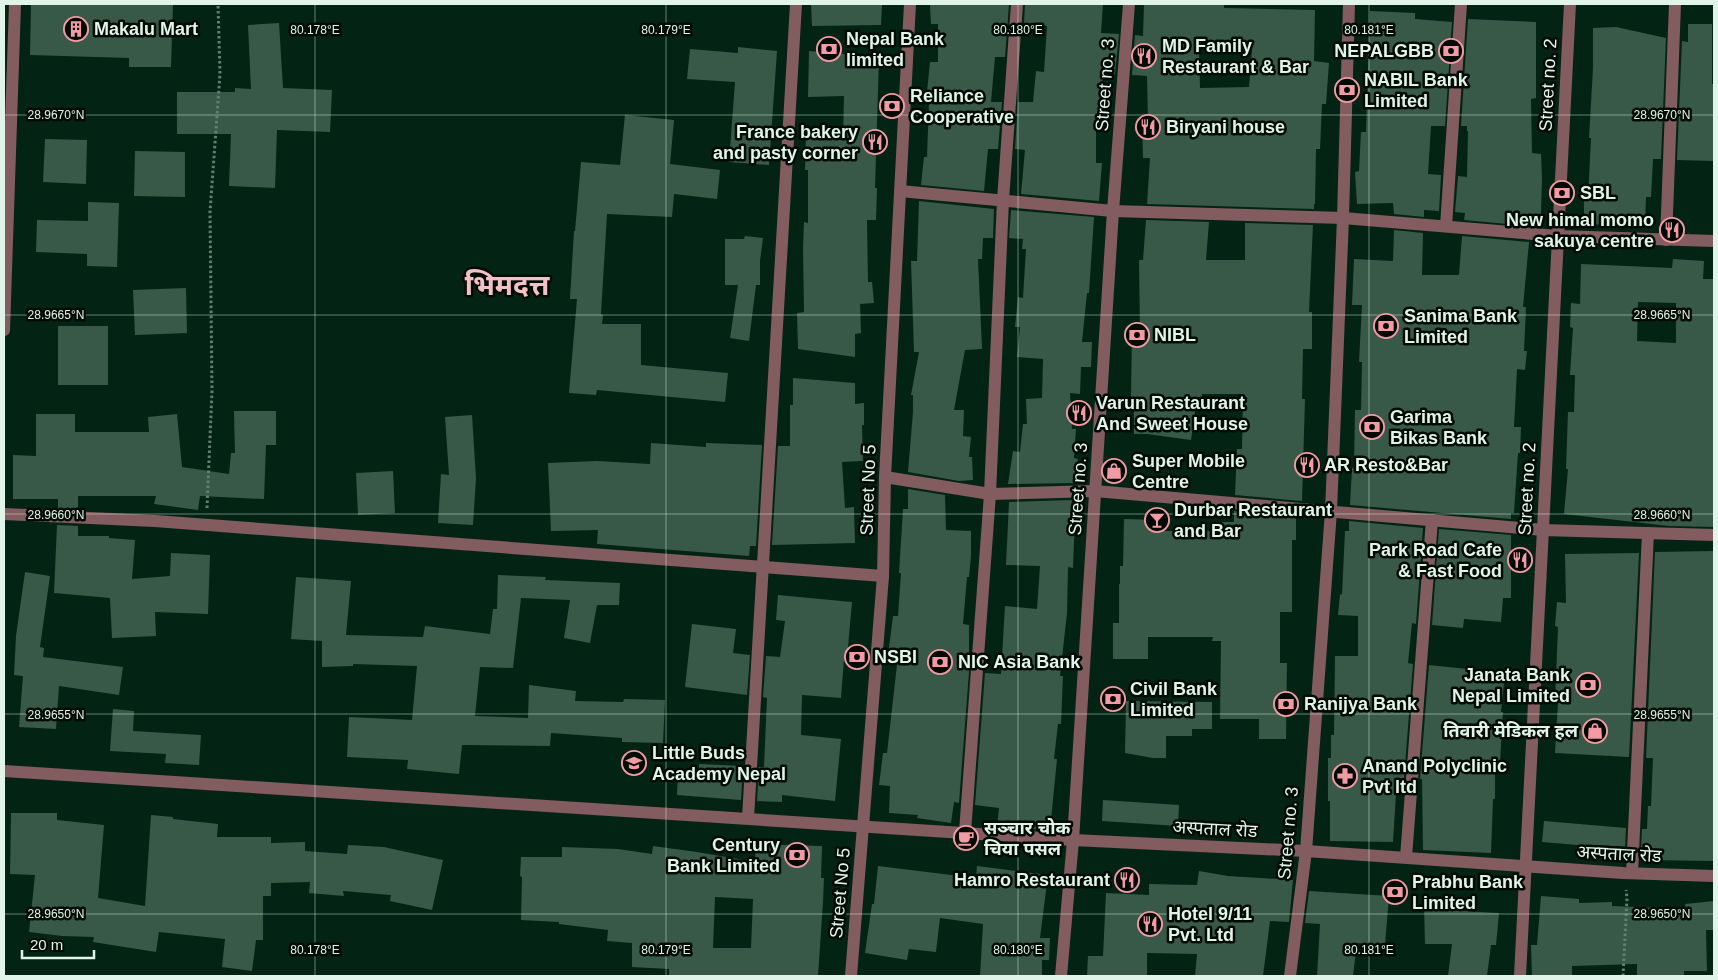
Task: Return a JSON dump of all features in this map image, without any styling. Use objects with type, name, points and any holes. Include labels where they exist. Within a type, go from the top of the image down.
[{"type":"street","points":[[4,330],[15,4]]},
{"type":"street","points":[[748,818],[796,4]]},
{"type":"street","name":"Street No 5","points":[[851,976],[883,576],[885,476],[910,4]]},
{"type":"street","points":[[965,832],[990,494],[1003,200],[1017,4]]},
{"type":"street","name":"Street no. 3","points":[[1061,976],[1073,840],[1113,211],[1129,4]]},
{"type":"street","name":"Street no. 3","points":[[1290,976],[1306,851],[1330,511],[1343,218],[1349,4]]},
{"type":"street","points":[[1446,226],[1461,4]]},
{"type":"street","name":"Street no. 2","points":[[1520,976],[1570,4]]},
{"type":"street","points":[[1666,240],[1675,4]]},
{"type":"street","points":[[900,191],[1113,211],[1343,218],[1558,236],[1714,241]]},
{"type":"street","points":[[885,476],[990,494],[1095,491],[1543,530],[1714,535]]},
{"type":"street","points":[[4,514],[207,525],[883,576]]},
{"type":"street","points":[[1406,857],[1432,520]]},
{"type":"street","points":[[1628,873],[1648,533]]},
{"type":"street","name":"अस्पताल रोड","points":[[4,771],[864,825],[1073,840],[1306,851],[1628,873],[1714,876]]},
{"type":"path","points":[[207,525],[212,391],[210,212],[220,74],[218,4]]},
{"type":"path","points":[[1622,976],[1628,873]]},
{"type":"building","name":"Makalu Mart","points":[[31,4],[173,5],[171,67],[129,67],[129,58],[30,55]]},
{"type":"building","points":[[811,4],[882,4],[881,25],[812,26]]},
{"type":"building","points":[[930,4],[1009,4],[1005,57],[995,57],[991,102],[1002,102],[998,149],[988,149],[984,191],[921,185],[924,157],[927,157],[929,102],[926,102],[930,62],[938,62],[938,24],[931,24]]},
{"type":"building","points":[[1025,4],[1103,4],[1101,33],[1119,34],[1115,74],[1102,73],[1102,127],[1096,127],[1096,163],[1102,163],[1099,201],[1021,194],[1025,150],[1015,149],[1018,102],[1033,102],[1036,71],[1044,72],[1047,26],[1024,24]]},
{"type":"building","points":[[1144,4],[1224,4],[1224,8],[1315,10],[1314,61],[1329,63],[1326,104],[1322,104],[1320,149],[1316,149],[1314,209],[1147,204],[1150,158],[1143,158],[1142,122],[1148,122],[1147,76],[1132,75],[1135,35],[1143,36]],"holes":[[[1199,49],[1252,50],[1249,87],[1200,88]]]},
{"type":"building","points":[[1370,11],[1415,13],[1415,19],[1452,22],[1445,126],[1431,126],[1428,174],[1441,175],[1439,211],[1424,210],[1424,217],[1394,214],[1393,203],[1357,204],[1355,172],[1359,171],[1361,132],[1366,132]]},
{"type":"building","points":[[1468,19],[1536,22],[1536,98],[1531,99],[1532,153],[1541,154],[1541,214],[1531,214],[1530,226],[1464,220],[1465,213],[1455,212],[1458,176],[1467,177],[1468,131],[1467,126],[1461,126]]},
{"type":"building","points":[[279,23],[283,88],[332,90],[330,132],[277,130],[275,188],[229,186],[231,134],[177,134],[177,92],[235,92],[235,88],[251,89],[248,25]]},
{"type":"building","points":[[1688,24],[1712,24],[1714,161],[1677,160],[1682,41],[1688,42]]},
{"type":"building","points":[[1616,27],[1666,38],[1661,159],[1653,159],[1651,197],[1646,197],[1645,226],[1584,224],[1584,199],[1588,199],[1591,138],[1589,138],[1593,28]]},
{"type":"building","points":[[738,47],[777,51],[769,165],[729,162],[735,82],[687,79],[690,49],[738,53]]},
{"type":"building","points":[[809,51],[879,57],[875,188],[877,188],[876,220],[867,220],[868,282],[872,282],[874,303],[860,304],[861,333],[855,334],[855,357],[798,349],[797,313],[804,312],[804,222],[808,223],[808,170],[805,170],[806,136],[843,137],[844,96],[808,97]]},
{"type":"building","points":[[625,115],[674,120],[670,164],[720,170],[717,199],[674,194],[672,217],[607,214],[602,324],[641,324],[641,365],[728,373],[725,402],[597,390],[596,395],[569,393],[577,299],[570,299],[581,162],[620,165]]},
{"type":"building","points":[[45,139],[87,140],[86,184],[43,182]]},
{"type":"building","points":[[135,151],[185,152],[185,197],[134,196]]},
{"type":"building","points":[[919,201],[994,209],[993,238],[983,238],[982,259],[978,259],[982,349],[965,350],[954,410],[964,410],[963,436],[971,437],[969,457],[972,457],[973,480],[959,481],[908,472],[913,412],[913,395],[911,395],[919,352],[914,352],[911,261],[917,261]]},
{"type":"building","points":[[88,202],[119,203],[117,267],[87,266],[87,254],[36,252],[37,220],[88,221]]},
{"type":"building","points":[[1011,210],[1094,217],[1089,293],[1087,293],[1082,342],[1092,342],[1091,367],[1081,367],[1080,394],[1070,393],[1072,429],[1076,429],[1074,458],[1078,459],[1074,483],[1008,484],[1013,451],[1020,452],[1023,424],[1027,424],[1026,399],[1042,398],[1043,359],[1017,357],[1020,327],[1015,327],[1018,297],[1023,298],[1026,249],[1022,249],[1023,239],[1009,238]]},
{"type":"building","points":[[1146,220],[1209,222],[1206,260],[1245,260],[1245,223],[1313,225],[1309,312],[1312,312],[1312,349],[1303,349],[1302,399],[1305,399],[1302,501],[1235,495],[1237,449],[1242,449],[1243,394],[1202,394],[1202,397],[1197,397],[1191,440],[1134,434],[1134,397],[1131,397],[1132,333],[1140,333],[1139,260],[1143,260]]},
{"type":"building","points":[[1394,230],[1423,233],[1422,275],[1459,275],[1462,236],[1529,242],[1523,307],[1526,307],[1524,351],[1527,351],[1525,370],[1517,369],[1514,427],[1521,427],[1520,453],[1518,453],[1514,513],[1511,513],[1511,519],[1350,505],[1352,468],[1354,468],[1355,410],[1361,410],[1362,362],[1359,362],[1362,305],[1352,305],[1354,259],[1393,261]]},
{"type":"building","points":[[745,236],[763,238],[760,261],[760,285],[756,285],[749,341],[730,338],[738,285],[725,285],[725,239],[744,239]]},
{"type":"building","points":[[1673,259],[1704,261],[1703,279],[1714,279],[1714,527],[1669,526],[1564,514],[1568,469],[1566,469],[1568,412],[1574,412],[1575,375],[1570,375],[1573,328],[1570,327],[1571,303],[1580,304],[1581,264],[1672,268]],"holes":[[[1638,302],[1676,303],[1676,343],[1637,341]]]},
{"type":"building","points":[[186,288],[187,333],[135,335],[133,290]]},
{"type":"building","points":[[58,326],[108,326],[108,385],[58,385]]},
{"type":"building","points":[[793,378],[855,383],[855,404],[864,403],[864,425],[862,425],[863,461],[842,462],[845,508],[854,507],[855,543],[772,545],[778,446],[790,446],[790,405],[793,405]]},
{"type":"building","points":[[234,411],[276,411],[276,445],[266,445],[264,499],[200,496],[198,510],[154,504],[156,496],[78,496],[78,509],[58,508],[58,499],[13,499],[13,455],[36,456],[36,414],[75,414],[75,432],[149,432],[148,417],[177,414],[182,467],[229,474],[231,453],[235,453]]},
{"type":"building","points":[[472,415],[476,478],[473,525],[438,523],[441,474],[449,475],[445,417]]},
{"type":"building","points":[[651,443],[706,447],[706,443],[762,445],[756,546],[750,546],[749,556],[597,544],[598,530],[551,531],[548,463],[597,461],[650,464]]},
{"type":"building","points":[[393,471],[395,513],[358,515],[356,473]]},
{"type":"building","points":[[908,489],[945,495],[946,530],[971,531],[971,556],[969,577],[967,577],[963,624],[969,625],[969,672],[959,803],[954,802],[951,823],[917,818],[918,815],[889,813],[890,786],[879,785],[883,753],[887,753],[898,656],[888,655],[893,616],[898,616],[903,509],[908,509]]},
{"type":"building","points":[[1072,500],[1070,515],[1075,516],[1073,568],[1068,567],[1067,613],[1060,676],[1063,676],[1061,724],[1058,724],[1054,759],[1057,759],[1050,830],[997,827],[999,808],[975,805],[985,673],[1001,674],[1005,606],[1037,609],[1040,566],[1006,565],[1009,502]]},
{"type":"building","points":[[1234,511],[1296,517],[1296,540],[1292,540],[1292,612],[1280,612],[1280,663],[1287,663],[1286,739],[1259,739],[1259,719],[1220,719],[1221,641],[1212,641],[1213,637],[1148,637],[1148,659],[1113,659],[1113,623],[1119,623],[1119,584],[1120,566],[1123,566],[1124,519],[1158,520],[1157,531],[1222,531],[1222,522],[1234,522]]},
{"type":"building","points":[[1349,521],[1423,528],[1416,624],[1412,623],[1408,663],[1413,664],[1404,778],[1397,778],[1393,842],[1330,841],[1328,758],[1331,758],[1331,735],[1334,735],[1335,656],[1358,656],[1358,616],[1338,615],[1340,594],[1342,595],[1345,531],[1349,531]]},
{"type":"building","points":[[57,525],[78,526],[78,536],[109,536],[109,538],[135,540],[132,579],[170,576],[171,553],[210,555],[208,614],[155,612],[156,636],[112,638],[110,598],[54,593]]},
{"type":"building","points":[[1439,529],[1511,535],[1511,598],[1503,598],[1501,622],[1464,619],[1463,628],[1432,625]]},
{"type":"building","points":[[1714,551],[1714,861],[1645,860],[1645,850],[1641,850],[1642,829],[1647,829],[1648,806],[1651,806],[1653,758],[1646,758],[1655,552]]},
{"type":"building","points":[[1639,553],[1629,757],[1555,753],[1558,702],[1555,702],[1558,627],[1555,626],[1557,602],[1566,603],[1565,554]]},
{"type":"building","points":[[25,572],[50,576],[40,647],[44,648],[43,657],[123,667],[119,695],[59,686],[56,729],[19,727],[23,676],[14,675],[16,636]]},
{"type":"building","points":[[498,575],[546,577],[545,580],[620,583],[619,605],[597,605],[590,643],[564,638],[570,600],[521,598],[513,668],[480,667],[475,716],[528,718],[529,685],[576,691],[575,701],[623,702],[624,699],[665,700],[663,743],[622,742],[622,738],[551,733],[550,746],[462,745],[459,774],[407,769],[408,760],[347,757],[349,717],[412,720],[417,666],[353,664],[353,666],[322,667],[322,641],[291,639],[296,577],[351,581],[346,635],[423,637],[425,626],[490,634],[493,609],[497,609]]},
{"type":"building","points":[[778,595],[852,602],[847,659],[844,659],[841,698],[802,695],[801,735],[841,739],[835,801],[782,795],[782,802],[757,801],[759,767],[764,767],[767,698],[763,697],[766,656],[780,657],[785,621],[776,620]]},
{"type":"building","points":[[692,624],[736,629],[733,653],[750,655],[747,695],[685,687]]},
{"type":"building","points":[[1429,665],[1505,673],[1501,712],[1503,712],[1500,762],[1495,762],[1495,799],[1493,799],[1491,853],[1423,850],[1422,779],[1420,779]]},
{"type":"building","points":[[1126,701],[1212,702],[1212,729],[1192,729],[1192,736],[1166,736],[1166,758],[1153,758],[1125,753]]},
{"type":"building","points":[[113,709],[134,711],[133,731],[201,735],[199,765],[165,763],[166,754],[110,751]]},
{"type":"building","points":[[699,764],[743,766],[741,800],[677,795],[678,770],[699,771]]},
{"type":"building","points":[[1103,800],[1179,805],[1178,826],[1102,821]]},
{"type":"building","points":[[11,813],[57,813],[57,820],[104,825],[98,898],[145,906],[151,815],[218,824],[217,837],[271,837],[271,843],[305,842],[305,851],[347,854],[348,845],[384,847],[443,860],[432,910],[390,901],[391,895],[343,891],[344,896],[309,893],[310,882],[271,883],[271,896],[263,896],[263,940],[256,940],[252,971],[222,967],[225,939],[159,932],[156,952],[93,942],[94,937],[29,932],[35,875],[10,874]]},
{"type":"building","points":[[1544,821],[1626,828],[1625,849],[1542,842]]},
{"type":"building","points":[[756,844],[822,846],[821,878],[824,878],[818,976],[669,976],[669,969],[632,967],[632,943],[607,941],[608,930],[559,924],[559,922],[521,920],[521,857],[562,857],[562,847],[618,849],[652,854],[653,846],[755,862]],"holes":[[[715,897],[753,899],[751,948],[713,948]]]},
{"type":"building","points":[[878,866],[976,878],[977,866],[1048,875],[1040,938],[1050,938],[1049,960],[1042,960],[1042,976],[980,976],[983,924],[940,918],[936,952],[909,949],[907,960],[865,953],[872,904],[874,904]]},
{"type":"building","points":[[1199,871],[1228,876],[1293,880],[1289,922],[1270,921],[1263,976],[1195,976],[1197,954],[1147,953],[1147,976],[1087,976],[1088,956],[1103,956],[1106,893],[1149,895],[1149,884],[1197,885]]},
{"type":"building","points":[[1309,891],[1389,896],[1385,945],[1357,943],[1353,976],[1317,976],[1320,924],[1305,923]]},
{"type":"building","points":[[1541,896],[1579,899],[1579,903],[1612,902],[1612,906],[1686,909],[1685,904],[1714,901],[1714,930],[1706,930],[1707,971],[1684,971],[1684,976],[1637,976],[1637,964],[1572,966],[1572,976],[1532,976],[1531,945],[1537,945]]},
{"type":"building","points":[[1424,904],[1443,904],[1443,910],[1499,913],[1496,945],[1491,945],[1487,976],[1448,976],[1452,944],[1425,944]]},
{"type":"place","name":"Makalu Mart","points":[[76,29]]},
{"type":"place","name":"Nepal Bank limited","points":[[829,49]]},
{"type":"place","name":"NEPALGBB","points":[[1451,51]]},
{"type":"place","name":"MD Family Restaurant & Bar","points":[[1144,56]]},
{"type":"place","name":"NABIL Bank Limited","points":[[1347,90]]},
{"type":"place","name":"Reliance Cooperative","points":[[892,106]]},
{"type":"place","name":"Biryani house","points":[[1148,127]]},
{"type":"place","name":"France bakery and pasty corner","points":[[875,142]]},
{"type":"place","name":"SBL","points":[[1562,193]]},
{"type":"place","name":"New himal momo sakuya centre","points":[[1672,230]]},
{"type":"place","name":"Sanima Bank Limited","points":[[1386,326]]},
{"type":"place","name":"NIBL","points":[[1137,335]]},
{"type":"place","name":"Varun Restaurant And Sweet House","points":[[1079,413]]},
{"type":"place","name":"Garima Bikas Bank","points":[[1372,427]]},
{"type":"place","name":"AR Resto&Bar","points":[[1307,465]]},
{"type":"place","name":"Super Mobile Centre","points":[[1114,471]]},
{"type":"place","name":"Durbar Restaurant and Bar","points":[[1157,520]]},
{"type":"place","name":"Park Road Cafe & Fast Food","points":[[1520,560]]},
{"type":"place","name":"NSBI","points":[[857,657]]},
{"type":"place","name":"NIC Asia Bank","points":[[940,662]]},
{"type":"place","name":"Janata Bank Nepal Limited","points":[[1588,685]]},
{"type":"place","name":"Civil Bank Limited","points":[[1113,699]]},
{"type":"place","name":"Ranijya Bank","points":[[1286,704]]},
{"type":"place","name":"तिवारी मेडिकल हल","points":[[1595,731]]},
{"type":"place","name":"Little Buds Academy Nepal","points":[[634,763]]},
{"type":"place","name":"Anand Polyclinic Pvt ltd","points":[[1345,776]]},
{"type":"place","name":"सञ्चार चोक चिया पसल","points":[[966,838]]},
{"type":"place","name":"Century Bank Limited","points":[[797,855]]},
{"type":"place","name":"Hamro Restaurant","points":[[1127,880]]},
{"type":"place","name":"Prabhu Bank Limited","points":[[1395,892]]},
{"type":"place","name":"Hotel 9/11 Pvt. Ltd","points":[[1150,924]]},
{"type":"district","name":"भिमदत्त","points":[[507,285]]}]
